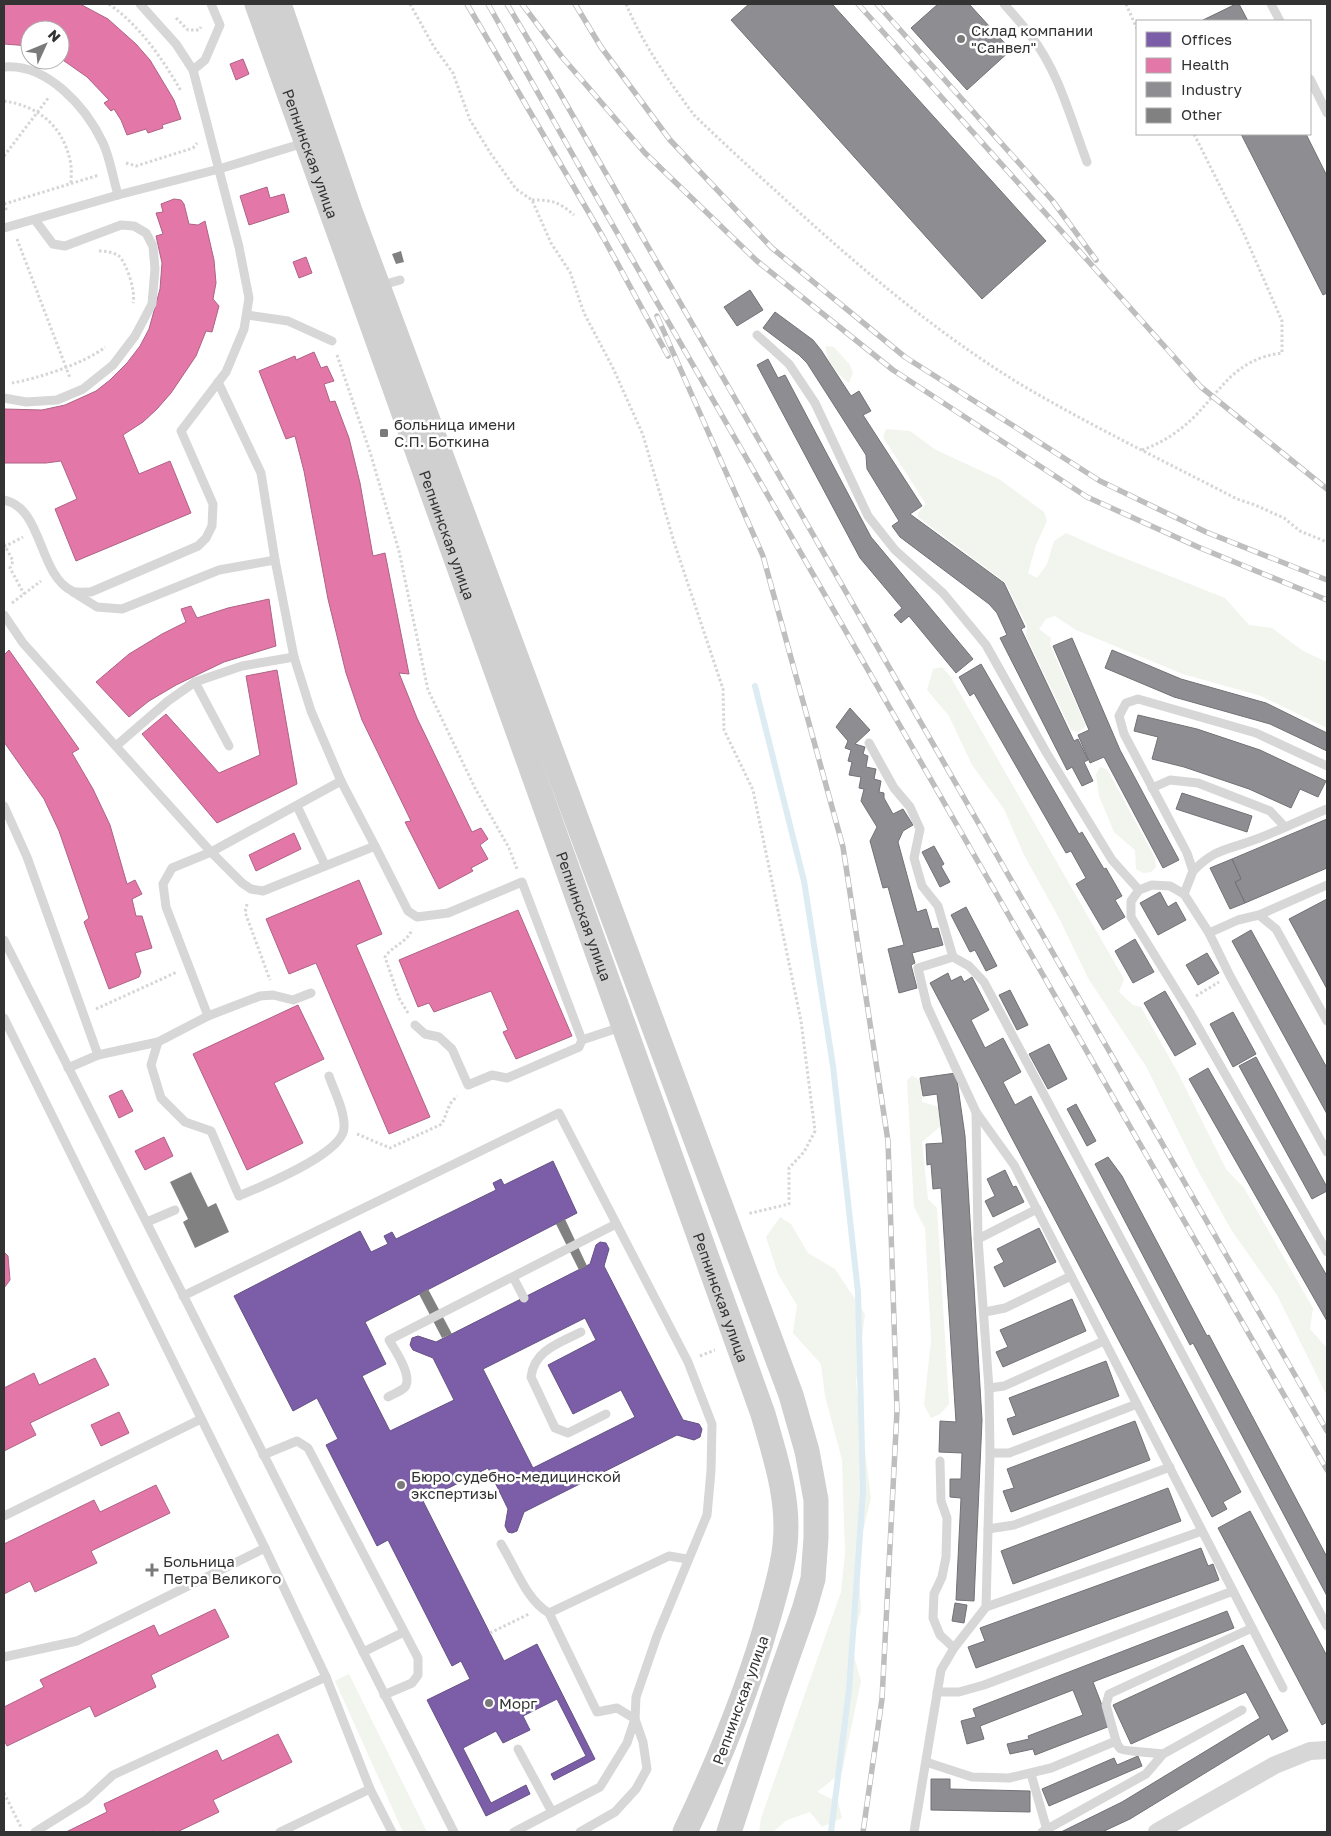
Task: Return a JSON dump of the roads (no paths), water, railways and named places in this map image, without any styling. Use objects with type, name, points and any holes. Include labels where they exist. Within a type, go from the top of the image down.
[{"type":"street","name":"Репнинская улица","points":[[257,4],[380,286],[624,1026],[763,1414],[776,1460],[784,1500],[785,1545],[762,1639],[714,1772],[685,1832]]},
{"type":"street","name":"Репнинская улица","points":[[279,4],[350,211],[380,286],[791,1395],[807,1451],[816,1500],[816,1538],[812,1578],[804,1610],[774,1694],[729,1832]]},
{"type":"street","points":[[1157,1832],[1275,1765],[1310,1750],[1327,1750]]},
{"type":"lane","points":[[73,592],[91,592],[198,546],[206,538],[212,526],[213,504],[181,431],[226,372],[244,329],[249,298],[239,247],[193,70],[176,44],[140,4]]},
{"type":"lane","points":[[193,70],[205,60],[220,25],[211,4]]},
{"type":"lane","points":[[1004,4],[1032,37],[1046,60],[1059,88],[1087,162]]},
{"type":"lane","points":[[1271,4],[1279,20]]},
{"type":"lane","points":[[4,67],[11,66],[38,72],[82,107],[103,144],[118,195]]},
{"type":"lane","points":[[1311,81],[1327,113]]},
{"type":"lane","points":[[8,226],[219,169],[316,139]]},
{"type":"lane","points":[[4,398],[26,402],[57,400],[83,389],[112,365],[135,336],[152,304],[155,269],[153,246],[146,232],[134,226],[121,225],[65,246],[53,244],[35,220]]},
{"type":"lane","points":[[247,314],[288,321],[332,341]]},
{"type":"lane","points":[[757,335],[789,364],[815,403],[868,516],[895,550],[943,593],[986,645],[1046,752],[1112,860],[1139,890]]},
{"type":"lane","points":[[218,382],[261,473],[275,560],[294,657],[311,712],[341,781],[408,911],[417,917],[448,913],[522,882],[582,1040],[579,1047],[507,1078],[492,1075],[468,1085],[452,1050],[439,1037],[425,1034],[415,1025]]},
{"type":"lane","points":[[4,500],[9,501],[26,514],[54,572],[63,584],[97,607],[122,609],[219,570],[275,560]]},
{"type":"lane","points":[[4,615],[23,643],[242,884],[251,889],[263,891],[375,846]]},
{"type":"lane","points":[[116,746],[168,701],[195,682],[242,666],[294,657]]},
{"type":"lane","points":[[195,682],[230,746]]},
{"type":"lane","points":[[1193,871],[1187,852],[1124,734],[1119,716],[1126,703],[1138,699],[1256,734],[1327,766]]},
{"type":"lane","points":[[869,744],[894,788],[910,807],[920,829],[914,858],[922,886],[938,906],[953,957],[969,966],[984,982],[1327,1626]]},
{"type":"lane","points":[[1152,788],[1170,780],[1198,783],[1270,811],[1285,827]]},
{"type":"lane","points":[[208,1016],[166,906],[163,884],[172,868],[211,852],[341,781]]},
{"type":"lane","points":[[4,806],[27,857],[85,1014],[98,1055]]},
{"type":"lane","points":[[297,806],[325,865]]},
{"type":"lane","points":[[1184,894],[1193,871],[1205,859],[1222,849],[1251,842],[1327,808]]},
{"type":"lane","points":[[1327,1152],[1230,976],[1209,932],[1184,894],[1170,886],[1152,885],[1139,890],[1131,902],[1131,918],[1189,1011],[1327,1252]]},
{"type":"lane","points":[[1209,932],[1238,920],[1259,915],[1327,885]]},
{"type":"lane","points":[[1259,915],[1276,928],[1327,1021]]},
{"type":"lane","points":[[4,940],[148,1222],[183,1296],[454,1832]]},
{"type":"lane","points":[[953,957],[918,968],[926,1006],[976,1112],[1014,1165],[1283,1688]]},
{"type":"lane","points":[[68,1068],[98,1055],[158,1042],[208,1016],[260,996],[273,995],[293,1000],[311,993]]},
{"type":"lane","points":[[4,1018],[265,1548],[326,1677],[370,1789],[392,1832]]},
{"type":"lane","points":[[582,1040],[624,1026]]},
{"type":"lane","points":[[158,1042],[151,1065],[161,1098],[185,1122],[210,1131],[240,1196],[316,1160],[338,1141],[344,1130],[343,1118],[329,1076]]},
{"type":"lane","points":[[976,1112],[978,1239],[989,1388],[990,1453],[986,1607]]},
{"type":"lane","points":[[183,1296],[558,1113],[688,1362],[712,1424],[711,1471],[707,1515],[687,1559],[657,1636],[636,1697],[635,1719],[627,1743],[600,1787],[514,1832]]},
{"type":"lane","points":[[978,1239],[1037,1209]]},
{"type":"lane","points":[[148,1222],[175,1210]]},
{"type":"lane","points":[[388,1397],[404,1388],[407,1382],[407,1374],[389,1340],[616,1224]]},
{"type":"lane","points":[[984,1312],[1005,1308],[1071,1276]]},
{"type":"lane","points":[[513,1277],[524,1298]]},
{"type":"lane","points":[[581,1332],[543,1352],[532,1368],[531,1378],[555,1428],[568,1433],[606,1414]]},
{"type":"lane","points":[[544,1339],[549,1349]]},
{"type":"lane","points":[[989,1388],[1004,1386],[1104,1341]]},
{"type":"lane","points":[[990,1453],[1009,1453],[1137,1404]]},
{"type":"lane","points":[[4,1516],[201,1419]]},
{"type":"lane","points":[[263,1455],[297,1441],[308,1448],[418,1658],[418,1675],[412,1683],[384,1695]]},
{"type":"lane","points":[[940,1462],[941,1501],[947,1518],[946,1557],[942,1577],[934,1594],[933,1618],[940,1635],[954,1648]]},
{"type":"lane","points":[[988,1529],[1014,1525],[1170,1467]]},
{"type":"lane","points":[[914,1832],[941,1670],[954,1648],[986,1607],[1202,1531]]},
{"type":"lane","points":[[501,1544],[532,1599],[545,1611],[597,1712],[617,1708],[635,1719],[643,1742],[647,1769],[636,1789],[616,1812],[580,1832]]},
{"type":"lane","points":[[4,1657],[78,1641],[265,1548]]},
{"type":"lane","points":[[545,1611],[669,1556],[687,1559]]},
{"type":"lane","points":[[937,1692],[959,1692],[984,1685],[1233,1591]]},
{"type":"lane","points":[[1163,1754],[1121,1749],[1116,1741],[1106,1705],[1109,1694],[1252,1628]]},
{"type":"lane","points":[[362,1652],[404,1632]]},
{"type":"lane","points":[[35,1832],[86,1800],[113,1775],[326,1677]]},
{"type":"lane","points":[[1031,1774],[1044,1831],[1146,1774],[1163,1754],[1242,1710]]},
{"type":"lane","points":[[926,1762],[972,1777],[1009,1778],[1051,1768],[1116,1741]]},
{"type":"lane","points":[[518,1749],[552,1812]]},
{"type":"lane","points":[[280,1832],[370,1789]]},
{"type":"waterway","points":[[755,686],[804,881],[833,1066],[858,1292],[863,1491],[849,1690],[831,1832]]},
{"type":"railway","points":[[467,4],[603,237],[668,356]]},
{"type":"railway","points":[[488,4],[588,182],[1327,1470]]},
{"type":"railway","points":[[507,4],[557,88],[1327,1431]]},
{"type":"railway","points":[[522,4],[562,57],[645,153],[757,261],[893,370],[1087,497],[1198,547],[1327,600]]},
{"type":"railway","points":[[575,4],[601,47],[670,140],[772,248],[905,357],[1100,481],[1206,532],[1327,580]]},
{"type":"railway","points":[[858,4],[1201,387],[1327,489]]},
{"type":"railway","points":[[877,4],[1052,200],[1096,260]]},
{"type":"railway","points":[[657,316],[763,556],[843,847],[888,1141],[897,1411],[882,1699],[863,1832]]},
{"type":"place","name":"Склад компании \"Санвел\"","points":[[961,39]]},
{"type":"place","name":"больница имени С.П. Боткина","points":[[384,433]]},
{"type":"place","name":"Бюро судебно-медицинской экспертизы","points":[[401,1485]]},
{"type":"place","name":"Больница Петра Великого","points":[[152,1570]]},
{"type":"place","name":"Морг","points":[[489,1703]]}]
